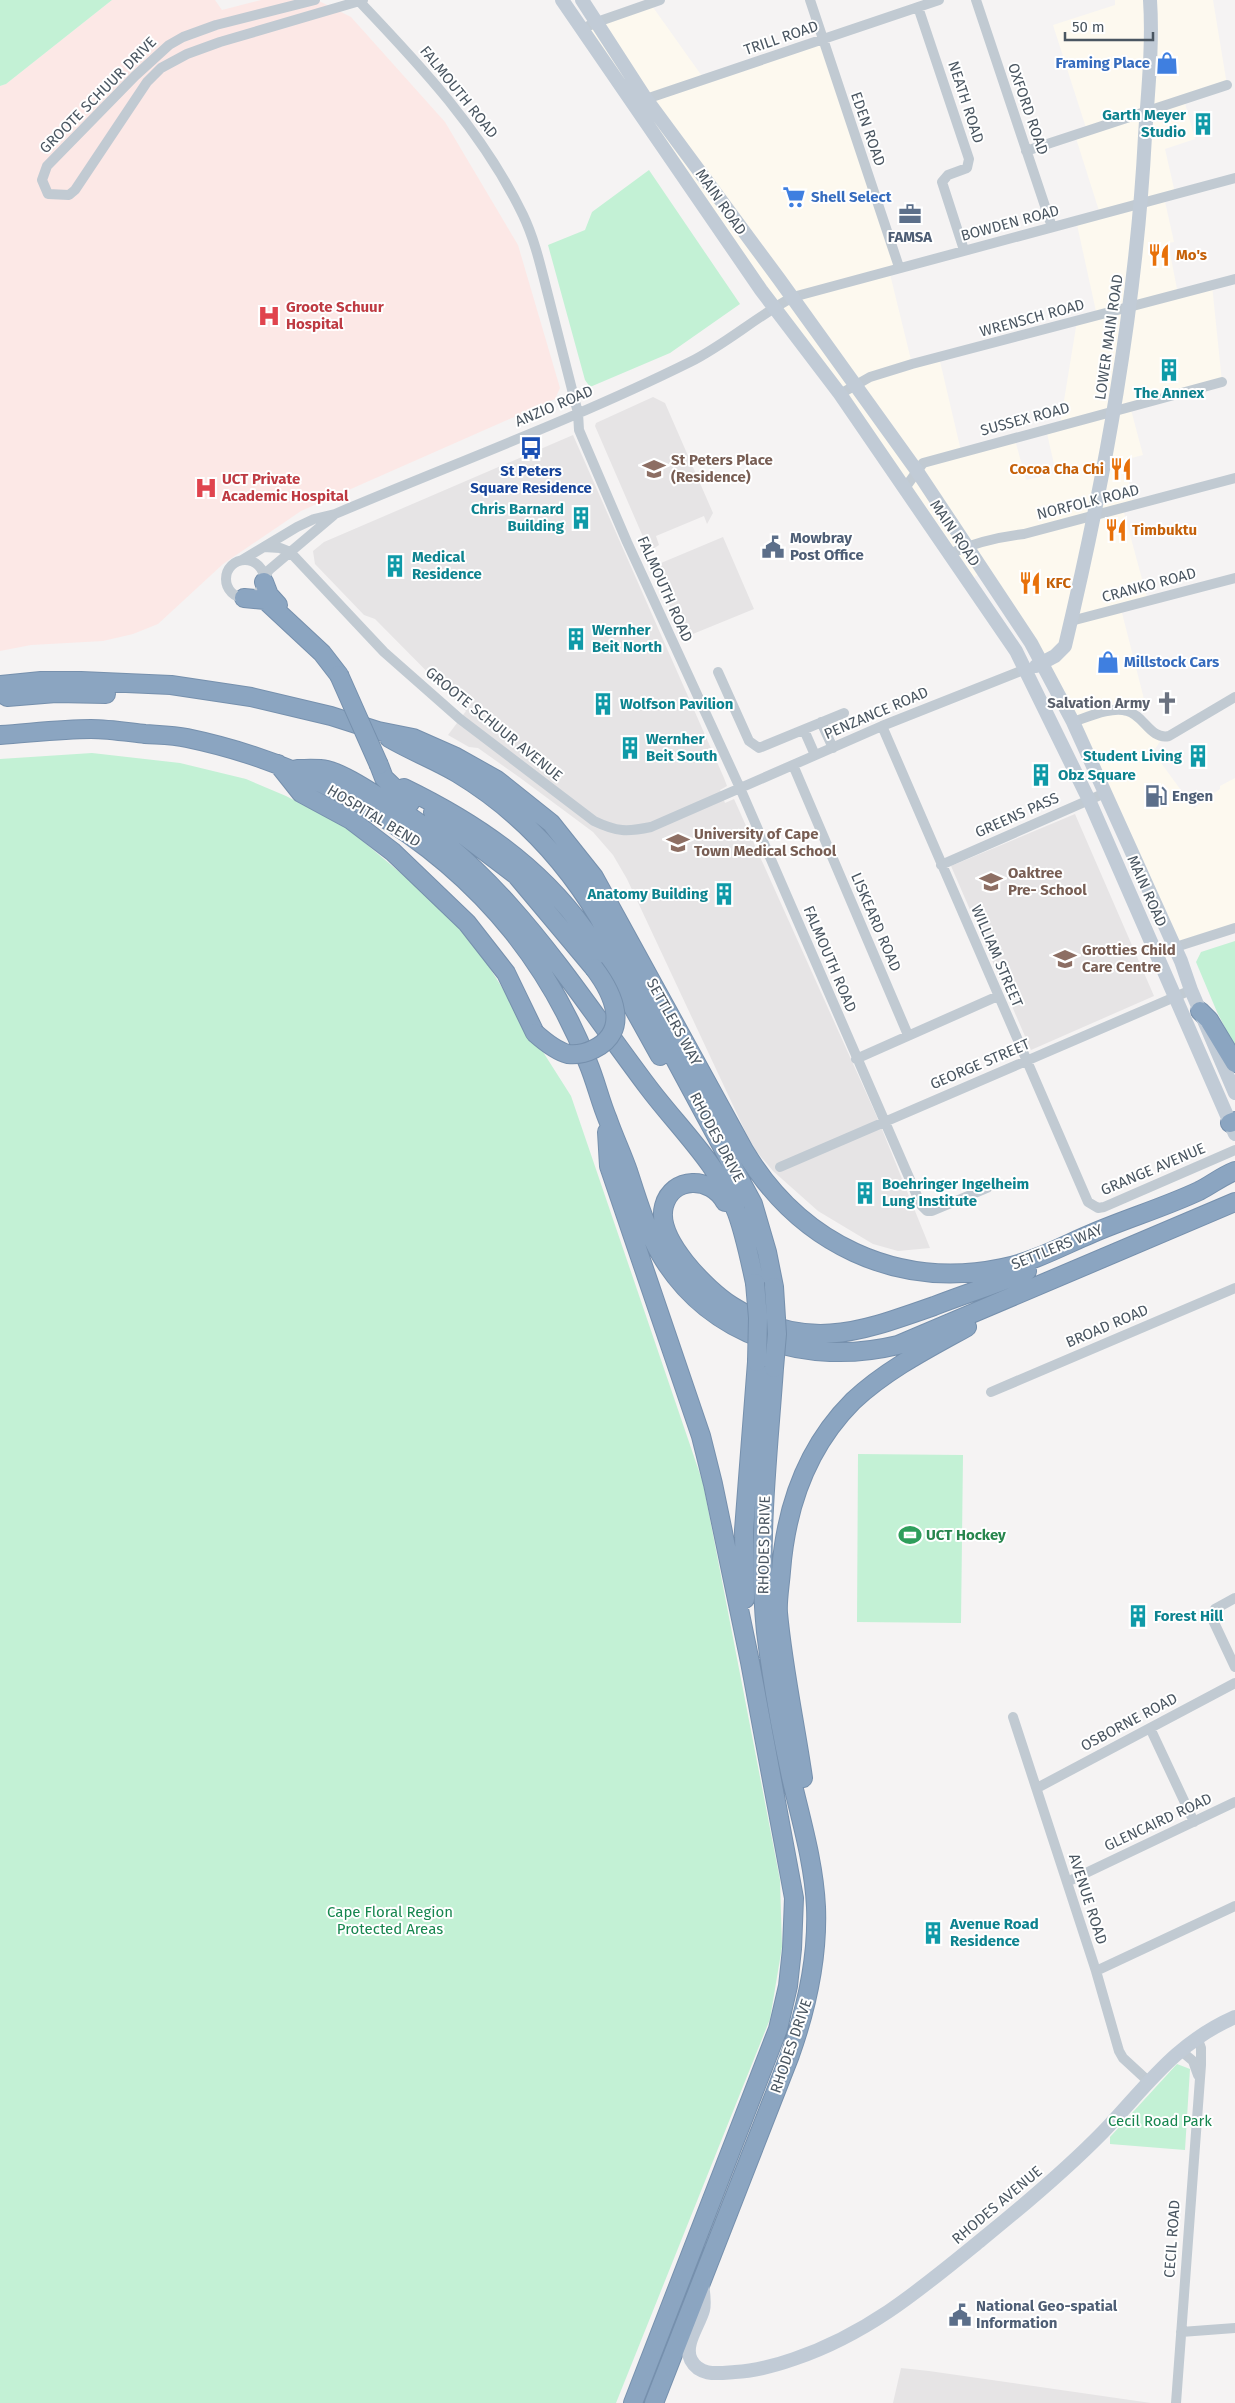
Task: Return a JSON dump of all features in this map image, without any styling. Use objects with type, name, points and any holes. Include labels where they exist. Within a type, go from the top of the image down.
[{"type":"highway","points":[[264,580],[269,595],[339,675],[384,778],[404,799],[452,834],[487,864],[522,899],[570,961],[649,1088]]},
{"type":"highway","points":[[244,598],[265,600],[312,643]]},
{"type":"highway","points":[[0,685],[57,681],[171,686],[251,697],[331,716],[378,731],[441,765]]},
{"type":"highway","points":[[0,697],[56,693],[164,695],[259,709],[392,743],[441,765]]},
{"type":"highway","name":"HOSPITAL BEND","points":[[0,735],[91,729],[185,738],[284,766],[364,806],[398,827],[443,861],[496,913],[525,948],[566,1015],[589,1065],[606,1118]]},
{"type":"highway","name":"SETTLERS WAY","points":[[378,731],[413,738],[471,764],[518,795],[563,836],[584,862],[603,892],[758,1173],[784,1204],[808,1225],[832,1242],[865,1257],[909,1270],[957,1273],[987,1271],[1026,1261],[1116,1223],[1172,1202],[1200,1190],[1235,1170]]},
{"type":"highway","name":"RHODES DRIVE","points":[[441,765],[486,792],[516,816],[555,856],[590,902],[753,1204],[774,1287],[777,1334],[762,1543],[763,1601],[778,1709],[814,1882],[816,1908],[814,1959],[806,2008],[790,2055],[654,2403]]},
{"type":"highway","points":[[284,766],[301,793],[350,820],[393,852],[467,923],[506,973],[535,1033],[550,1045],[567,1054],[585,1054],[602,1045],[613,1031],[617,1014],[612,995],[594,968],[516,875],[404,788],[379,766]]},
{"type":"highway","points":[[284,766],[328,770],[366,789],[421,824],[465,859],[501,894],[532,930],[649,1088],[688,1135],[722,1184],[736,1213],[755,1282],[758,1318],[757,1362],[743,1554],[750,1662]]},
{"type":"highway","points":[[404,788],[458,815],[510,852],[543,881],[583,927],[608,964],[762,1236]]},
{"type":"highway","points":[[1200,1011],[1209,1020],[1235,1064]]},
{"type":"highway","name":"SETTLERS WAY","points":[[606,1118],[646,1224],[669,1268],[705,1306],[748,1334],[768,1342],[809,1351],[838,1353],[869,1350],[909,1340],[1235,1202]]},
{"type":"highway","name":"RHODES DRIVE","points":[[606,1118],[609,1166],[686,1389],[707,1460],[750,1662],[794,1898],[794,1934],[788,1986],[771,2048],[633,2403]]},
{"type":"highway","points":[[741,1232],[718,1192],[708,1186],[694,1182],[682,1185],[671,1193],[663,1208],[665,1226],[678,1252],[704,1283],[731,1305],[780,1328],[816,1334],[834,1334],[878,1326],[1024,1273],[1120,1232],[1172,1202]]},
{"type":"highway","points":[[804,1827],[806,1799],[778,1611],[784,1536],[798,1485],[808,1460],[824,1435],[854,1401],[890,1372],[970,1326],[1004,1301]]},
{"type":"main road","name":"MAIN ROAD","points":[[562,0],[761,290],[840,394],[1016,651],[1088,800],[1233,1126]]},
{"type":"main road","name":"MAIN ROAD","points":[[582,0],[646,99],[793,297],[942,506],[1044,662],[1175,947],[1235,1094]]},
{"type":"main road","name":"LOWER MAIN ROAD","points":[[1026,669],[1055,656],[1065,646],[1094,516],[1114,410],[1131,307],[1142,202],[1150,0]]},
{"type":"main road","points":[[872,440],[888,430]]},
{"type":"main road","points":[[925,518],[942,506]]},
{"type":"main road","points":[[1193,1038],[1209,1032]]},
{"type":"main road","name":"RHODES AVENUE","points":[[702,2280],[704,2308],[690,2345],[689,2354],[691,2360],[698,2368],[708,2373],[749,2371],[766,2368],[832,2345],[904,2302],[1053,2179],[1102,2133],[1148,2081],[1180,2050],[1197,2037],[1235,2016]]},
{"type":"street","name":"GROOTE SCHUUR DRIVE","points":[[315,0],[216,25],[190,34],[169,45],[135,76],[48,166],[42,180],[48,194],[69,195],[75,190],[147,82],[164,66],[187,54],[220,42],[360,0]]},
{"type":"street","name":"FALMOUTH ROAD","points":[[360,0],[474,131],[493,159],[524,216],[535,246],[578,412],[580,430],[627,542],[740,788],[921,1205],[927,1211],[937,1210],[987,1188]]},
{"type":"street","points":[[582,29],[660,0]]},
{"type":"street","name":"EDEN ROAD","points":[[810,0],[899,267]]},
{"type":"street","name":"TRILL ROAD","points":[[634,107],[646,99],[939,0]]},
{"type":"street","name":"OXFORD ROAD","points":[[976,0],[1052,227]]},
{"type":"street","name":"NEATH ROAD","points":[[918,7],[969,159],[967,168],[948,175],[942,182],[964,250]]},
{"type":"street","points":[[1026,151],[1227,85]]},
{"type":"street","name":"BOWDEN ROAD","points":[[793,297],[1235,178]]},
{"type":"street","name":"WRENSCH ROAD","points":[[840,394],[854,384],[870,377],[912,364],[1235,279]]},
{"type":"street","name":"ANZIO ROAD","points":[[242,560],[297,526],[314,519],[335,514],[578,412],[692,361],[775,306],[793,297]]},
{"type":"street","name":"SUSSEX ROAD","points":[[905,488],[923,463],[961,451],[1222,382]]},
{"type":"street","name":"NORFOLK ROAD","points":[[949,554],[968,545],[1024,534],[1235,478]]},
{"type":"street","name":"ANZIO ROAD","points":[[264,580],[269,570],[335,514]]},
{"type":"street","points":[[264,546],[280,548],[290,552]]},
{"type":"street","name":"GROOTE SCHUUR AVENUE","points":[[290,552],[384,652],[460,720],[594,821],[610,829],[628,832],[651,827],[740,788]]},
{"type":"street","points":[[242,560],[258,565],[264,580],[257,594],[244,598],[233,594],[227,587],[225,579],[227,571],[232,564],[242,560]]},
{"type":"street","name":"CRANKO ROAD","points":[[1071,621],[1235,578]]},
{"type":"street","name":"PENZANCE ROAD","points":[[740,788],[882,726],[1026,669]]},
{"type":"street","points":[[718,672],[753,746],[765,747],[844,713]]},
{"type":"street","points":[[1073,722],[1116,710],[1125,710],[1140,718],[1157,735],[1163,737],[1169,736],[1235,696]]},
{"type":"street","points":[[821,722],[832,748]]},
{"type":"street","name":"WILLIAM STREET","points":[[882,726],[1086,1197]]},
{"type":"street","points":[[804,730],[815,755]]},
{"type":"street","name":"LISKEARD ROAD","points":[[793,765],[908,1035]]},
{"type":"street","name":"GREENS PASS","points":[[942,865],[1105,793]]},
{"type":"street","points":[[1157,953],[1235,928]]},
{"type":"street","name":"GEORGE STREET","points":[[780,1166],[1191,990]]},
{"type":"street","points":[[856,1059],[998,996]]},
{"type":"street","name":"GRANGE AVENUE","points":[[1086,1197],[1092,1206],[1104,1207],[1235,1150]]},
{"type":"street","name":"BROAD ROAD","points":[[991,1392],[1235,1288]]},
{"type":"street","points":[[1235,1598],[1215,1608],[1211,1616],[1235,1667]]},
{"type":"street","name":"OSBORNE ROAD","points":[[1037,1788],[1235,1683]]},
{"type":"street","name":"AVENUE ROAD","points":[[1013,1717],[1096,1971],[1119,2051],[1123,2058],[1148,2081]]},
{"type":"street","points":[[1150,1728],[1194,1822]]},
{"type":"street","name":"GLENCAIRD ROAD","points":[[1067,1882],[1235,1802]]},
{"type":"street","points":[[1096,1971],[1235,1906]]},
{"type":"street","name":"CECIL ROAD","points":[[1176,2403],[1202,2051],[1197,2037]]},
{"type":"street","points":[[1180,2050],[1193,2061],[1199,2078]]},
{"type":"street","points":[[1181,2332],[1235,2328]]},
{"type":"shaded area","name":"Groote Schuur Hospital","points":[[112,0],[215,0],[222,10],[261,0],[317,0],[351,17],[445,122],[518,245],[560,388],[555,399],[301,511],[223,564],[158,624],[133,634],[103,641],[31,645],[0,651],[0,86],[6,84]]},
{"type":"shaded area","points":[[1115,0],[1213,0],[1227,85],[1184,100],[1195,139],[1165,149],[1175,193],[1164,197],[1174,242],[1168,243],[1178,294],[1212,285],[1222,382],[1130,406],[1143,455],[1124,460],[1134,505],[1123,509],[1148,601],[1121,609],[1144,699],[1131,712],[1163,737],[1153,752],[1194,808],[1220,789],[1220,786],[1235,778],[1235,928],[1175,947],[1084,746],[983,570],[969,582],[582,29],[650,3],[704,79],[822,39],[899,267],[889,270],[912,364],[939,357],[961,451],[1014,436],[1026,480],[1056,473],[1046,429],[1060,425],[1077,321],[1097,316],[1076,220],[1100,214],[1075,135],[1087,131],[1053,25],[1115,5]]},
{"type":"shaded area","name":"St Peters Place (Residence)","points":[[653,397],[665,403],[713,513],[707,524],[704,516],[656,536],[659,545],[653,549],[647,546],[595,426],[596,423]]},
{"type":"shaded area","name":"University of Cape Town Medical School","points":[[573,435],[724,778],[727,786],[720,790],[725,803],[734,799],[877,1117],[930,1248],[898,1251],[873,1244],[818,1211],[773,1171],[756,1151],[746,1133],[627,879],[613,855],[593,832],[519,777],[478,748],[469,747],[448,735],[466,711],[375,619],[364,615],[315,564],[313,551],[324,542]]},
{"type":"shaded area","points":[[723,537],[754,609],[683,638],[655,571],[661,563]]},
{"type":"shaded area","name":"Grotties Child Care Centre","points":[[1075,814],[1154,996],[1031,1050],[951,866]]},
{"type":"shaded area","points":[[901,2368],[929,2371],[1151,2403],[893,2403]]},
{"type":"green space","points":[[0,0],[112,0],[6,84],[0,86]]},
{"type":"green space","points":[[649,170],[740,304],[670,353],[590,387],[585,380],[548,245],[585,230],[592,212]]},
{"type":"green space","name":"Cape Floral Region Protected Areas","points":[[92,753],[180,763],[246,779],[286,796],[347,828],[415,885],[472,940],[571,1096],[703,1483],[780,1880],[782,1947],[770,2019],[616,2403],[0,2403],[0,759]]},
{"type":"green space","points":[[1235,941],[1235,1047],[1217,1012],[1196,962],[1201,952]]},
{"type":"green space","points":[[858,1454],[963,1455],[961,1623],[857,1622]]},
{"type":"green space","name":"Cecil Road Park","points":[[1177,2064],[1190,2069],[1185,2150],[1110,2144],[1110,2137]]},
{"type":"place","name":"Framing Place","points":[[1167,63]]},
{"type":"place","name":"Garth Meyer Studio","points":[[1203,124]]},
{"type":"place","name":"Shell Select","points":[[794,197]]},
{"type":"place","name":"FAMSA","points":[[910,214]]},
{"type":"place","name":"Mo's","points":[[1159,255]]},
{"type":"place","name":"Groote Schuur Hospital","points":[[269,316]]},
{"type":"place","name":"The Annex","points":[[1169,370]]},
{"type":"place","name":"St Peters Square Residence","points":[[531,448]]},
{"type":"place","name":"St Peters Place (Residence)","points":[[654,469]]},
{"type":"place","name":"Cocoa Cha Chi","points":[[1121,469]]},
{"type":"place","name":"UCT Private Academic Hospital","points":[[206,488]]},
{"type":"place","name":"Chris Barnard Building","points":[[581,518]]},
{"type":"place","name":"Timbuktu","points":[[1116,530]]},
{"type":"place","name":"Mowbray Post Office","points":[[773,547]]},
{"type":"place","name":"Medical Residence","points":[[395,566]]},
{"type":"place","name":"KFC","points":[[1030,583]]},
{"type":"place","name":"Wernher Beit North","points":[[576,639]]},
{"type":"place","name":"Millstock Cars","points":[[1108,662]]},
{"type":"place","name":"Salvation Army","points":[[1167,703]]},
{"type":"place","name":"Wolfson Pavilion","points":[[603,704]]},
{"type":"place","name":"Wernher Beit South","points":[[630,748]]},
{"type":"place","name":"Student Living","points":[[1198,756]]},
{"type":"place","name":"Obz Square","points":[[1041,775]]},
{"type":"place","name":"Engen","points":[[1156,796]]},
{"type":"place","name":"University of Cape Town Medical School","points":[[678,843]]},
{"type":"place","name":"Oaktree Pre- School","points":[[991,882]]},
{"type":"place","name":"Anatomy Building","points":[[724,894]]},
{"type":"place","name":"Grotties Child Care Centre","points":[[1065,959]]},
{"type":"place","name":"Boehringer Ingelheim Lung Institute","points":[[865,1193]]},
{"type":"place","name":"UCT Hockey","points":[[910,1535]]},
{"type":"place","name":"Forest Hill","points":[[1138,1616]]},
{"type":"place","name":"Avenue Road Residence","points":[[933,1933]]},
{"type":"place","name":"National Geo-spatial Information","points":[[960,2315]]}]
